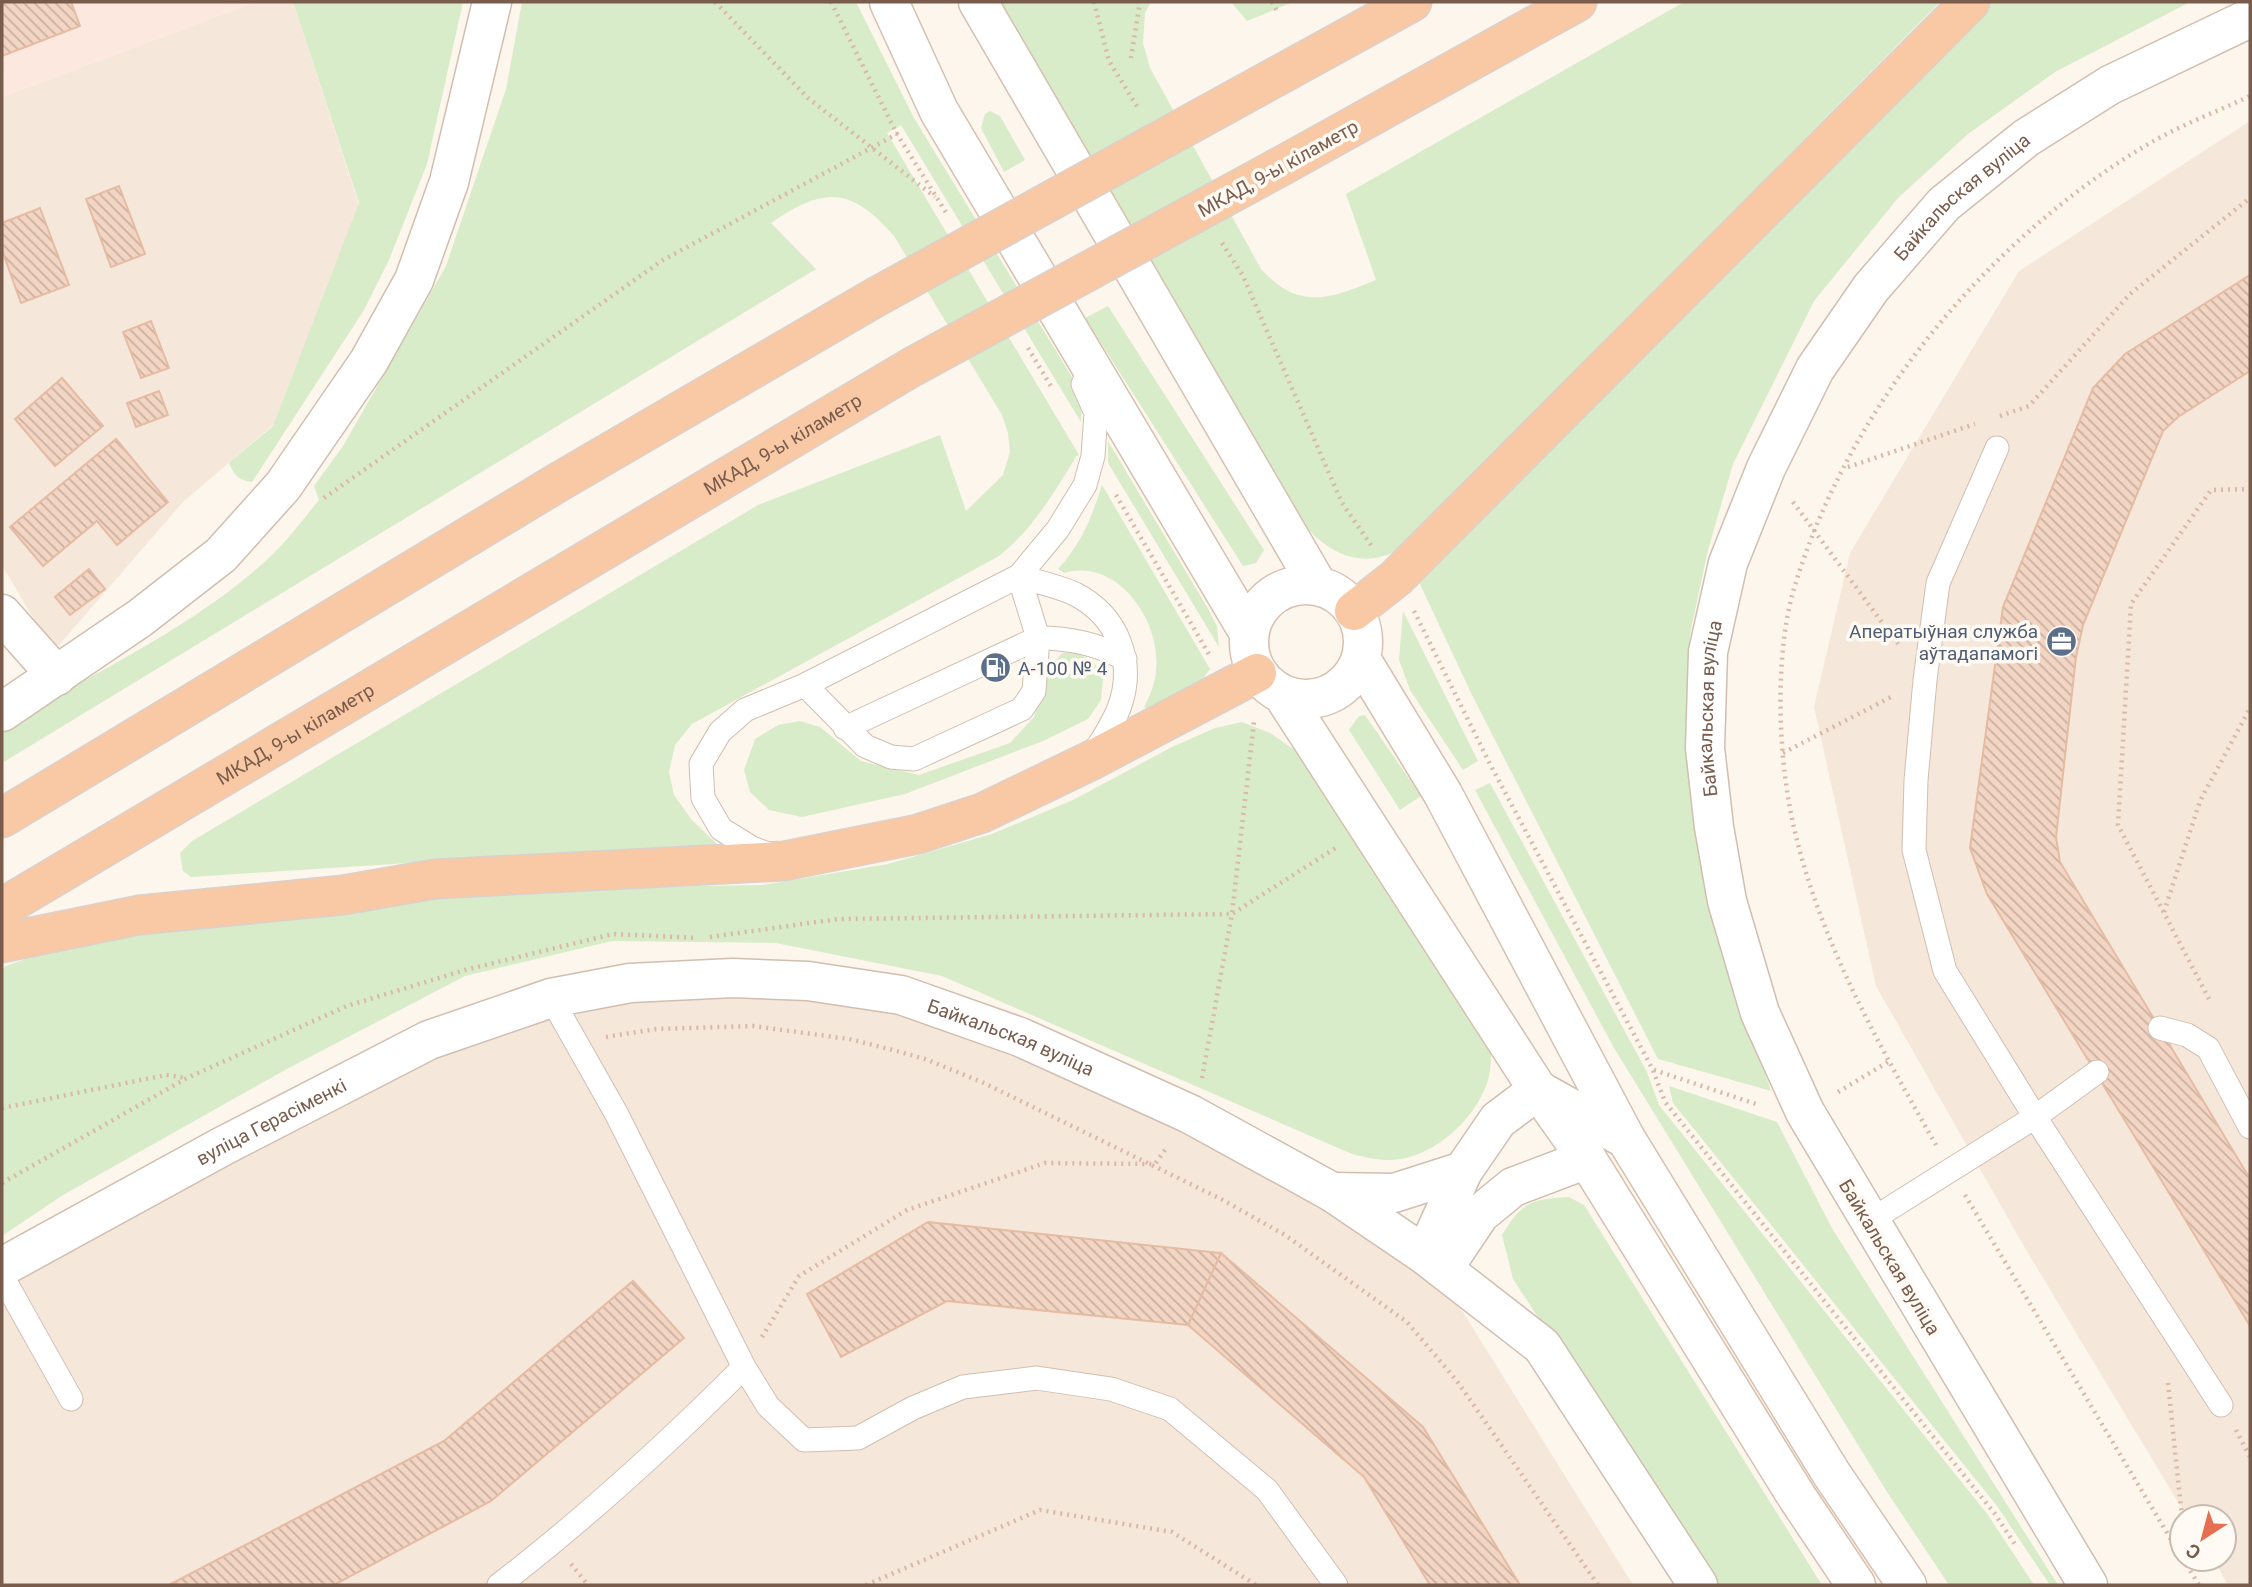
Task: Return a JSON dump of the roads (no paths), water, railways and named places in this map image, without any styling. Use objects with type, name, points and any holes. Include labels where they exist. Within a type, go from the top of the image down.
[{"type":"highway","points":[[1357,32],[1391,2]]},
{"type":"highway","points":[[2,818],[545,490],[876,297],[1412,2]]},
{"type":"highway","name":"МКАД, 9-ы кіламетр","points":[[2,908],[912,367],[1577,2]]},
{"type":"highway","points":[[1354,611],[1396,578],[1970,2]]},
{"type":"highway","points":[[2,943],[139,915],[343,895],[435,879],[784,861],[918,834],[982,813],[1090,761],[1270,684]]},
{"type":"street","points":[[2,712],[140,618],[222,555],[283,486],[369,361],[414,280],[430,238],[471,97],[492,2]]},
{"type":"street","points":[[888,2],[939,111],[1249,633]]},
{"type":"street","points":[[978,2],[1318,586]]},
{"type":"street","name":"Байкальская вуліца","points":[[2088,1585],[1868,1222],[1805,1112],[1760,1013],[1727,901],[1714,827],[1705,748],[1708,652],[1728,563],[1766,468],[1815,369],[1871,288],[1944,204],[2026,138],[2110,85],[2250,18]]},
{"type":"street","points":[[1270,684],[1301,699],[1321,698],[1338,689],[1352,676],[1361,659],[1361,626],[1354,611],[1332,591],[1318,586],[1299,585],[1281,590],[1266,601],[1255,615],[1248,647],[1270,684],[1538,1090],[1587,1159],[1797,1497],[1856,1585]]},
{"type":"street","points":[[2,614],[57,676]]},
{"type":"street","points":[[1361,659],[1443,794],[1626,1139],[1831,1474],[1907,1585]]},
{"type":"street","name":"Байкальская вуліца","points":[[551,998],[630,983],[733,978],[808,981],[901,995],[1020,1037],[1190,1114],[1332,1192],[1434,1262],[1542,1346],[1698,1585]]},
{"type":"street","name":"вуліца Герасіменкі","points":[[2,1267],[223,1146],[429,1040],[551,998]]},
{"type":"street","points":[[1538,1090],[1626,1139]]},
{"type":"street","points":[[1434,1262],[1463,1171],[1498,1120],[1538,1090]]},
{"type":"street","points":[[1434,1262],[1480,1214],[1513,1187],[1587,1159]]},
{"type":"street","points":[[1332,1192],[1394,1193],[1463,1171]]},
{"type":"lane","points":[[784,861],[752,848],[721,829],[703,798],[701,764],[720,732],[745,710],[805,685],[1019,576],[1058,529],[1086,485],[1093,456],[1096,413],[1047,290]]},
{"type":"lane","points":[[1997,448],[1938,583],[1925,680],[1915,836],[1921,877],[1945,971],[2035,1117],[2221,1405]]},
{"type":"lane","points":[[805,685],[865,746],[891,757],[914,759],[1010,715],[1021,709],[1034,691],[1038,638],[1019,576]]},
{"type":"lane","points":[[1019,576],[1074,594],[1102,612],[1116,631],[1125,659],[1127,683],[1119,709],[1090,761]]},
{"type":"lane","points":[[845,727],[1038,638],[1066,638],[1085,642],[1125,659]]},
{"type":"lane","points":[[551,998],[579,1044],[744,1367],[768,1406],[804,1440],[858,1438],[913,1408],[963,1387],[1037,1378],[1111,1389],[1170,1409],[1267,1490],[1336,1585]]},
{"type":"lane","points":[[2160,1028],[2187,1035],[2208,1048],[2250,1126]]},
{"type":"lane","points":[[1868,1222],[2035,1117],[2097,1072]]},
{"type":"lane","points":[[2,1276],[71,1399]]},
{"type":"lane","points":[[499,1585],[555,1542],[661,1450],[744,1367]]},
{"type":"place","name":"Аператыўная служба аўтадапамогі","points":[[2061,642]]},
{"type":"place","name":"А-100 № 4","points":[[995,668]]}]
